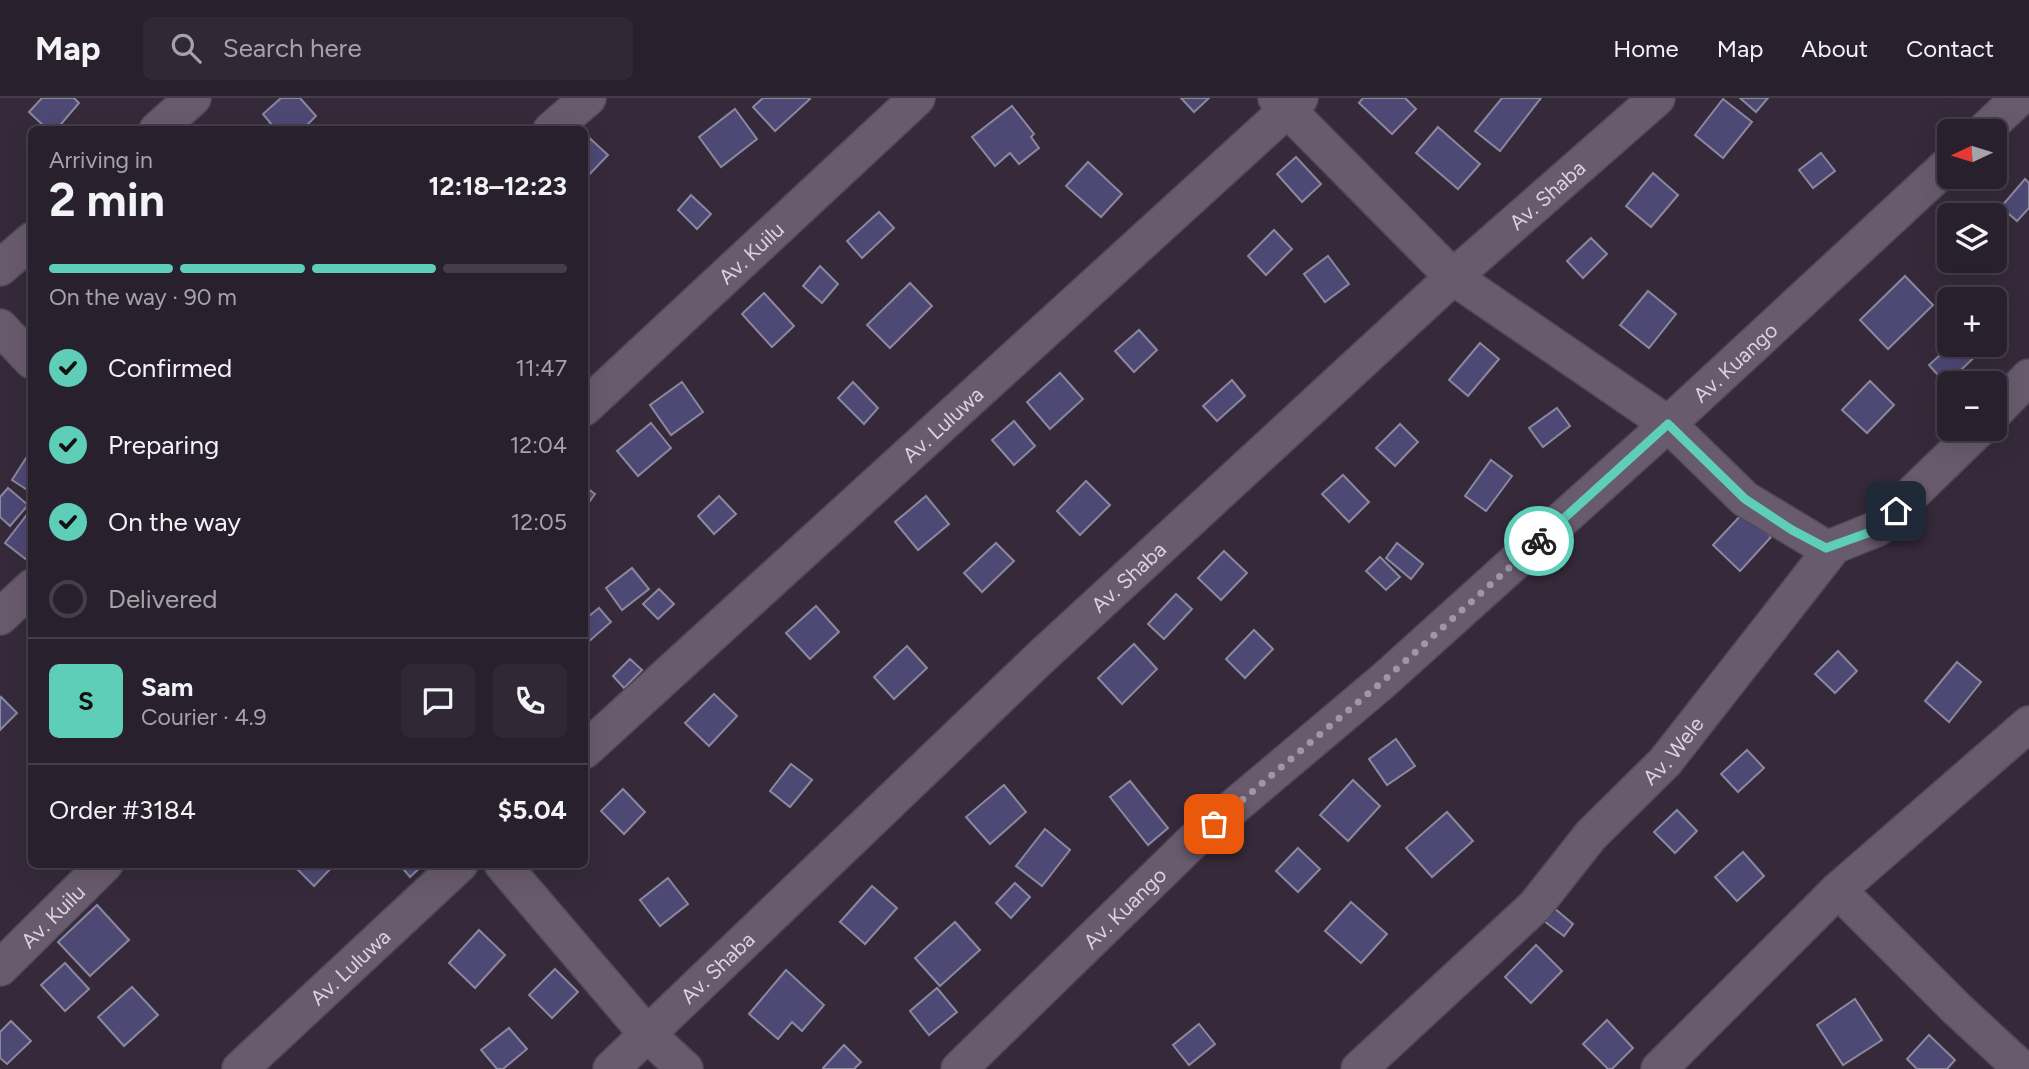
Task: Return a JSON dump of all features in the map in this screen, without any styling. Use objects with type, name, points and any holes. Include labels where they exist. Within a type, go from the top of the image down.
[{"type":"street","points":[[162,126],[193,98]]},
{"type":"street","points":[[556,126],[588,98]]},
{"type":"street","name":"Av. Kuilu","points":[[588,404],[917,98]]},
{"type":"street","name":"Av. Shaba","points":[[611,1069],[1050,649],[1453,276],[1657,98]]},
{"type":"street","points":[[1997,119],[2019,98]]},
{"type":"street","points":[[1288,102],[1453,276],[1668,424],[1745,499],[1792,530],[1826,548],[1876,530],[1967,441]]},
{"type":"street","name":"Av. Luluwa","points":[[588,747],[1288,102]]},
{"type":"street","name":"Av. Kuango","points":[[959,1069],[1192,842],[1383,681],[1668,424],[1937,175]]},
{"type":"street","points":[[0,268],[28,244]]},
{"type":"street","points":[[0,327],[28,357]]},
{"type":"street","points":[[2007,400],[2029,377]]},
{"type":"street","name":"Av. Wele","points":[[1359,1069],[1535,906],[1591,835],[1665,762],[1834,546]]},
{"type":"street","points":[[0,617],[28,590]]},
{"type":"street","points":[[1659,1069],[1838,890],[2029,724]]},
{"type":"street","name":"Av. Kuilu","points":[[0,968],[102,868]]},
{"type":"street","name":"Av. Luluwa","points":[[240,1069],[456,868]]},
{"type":"street","points":[[505,868],[647,1034],[685,1069]]},
{"type":"street","points":[[1838,890],[2022,1069]]},
{"type":"building","points":[[42,98],[74,98],[79,103],[59,126],[44,126],[29,112]]},
{"type":"building","points":[[281,98],[300,98],[316,116],[306,126],[273,126],[263,114]]},
{"type":"building","points":[[763,98],[810,99],[775,131],[753,107]]},
{"type":"building","points":[[1181,98],[1209,98],[1194,112]]},
{"type":"building","points":[[1363,98],[1405,98],[1416,109],[1392,134],[1359,103]]},
{"type":"building","points":[[1502,98],[1541,98],[1500,151],[1475,131]]},
{"type":"building","points":[[1740,98],[1768,98],[1756,112]]},
{"type":"building","points":[[1723,99],[1752,122],[1723,158],[1695,135]]},
{"type":"building","points":[[1012,106],[1034,134],[1031,137],[1039,148],[1019,164],[1010,153],[995,166],[972,137]]},
{"type":"building","points":[[735,109],[757,139],[721,167],[699,137]]},
{"type":"building","points":[[1438,127],[1480,164],[1458,189],[1416,153]]},
{"type":"building","points":[[588,137],[608,155],[588,176]]},
{"type":"building","points":[[1821,153],[1835,171],[1813,188],[1799,170]]},
{"type":"building","points":[[1296,157],[1321,184],[1302,202],[1277,174]]},
{"type":"building","points":[[1088,162],[1122,194],[1101,217],[1066,186]]},
{"type":"building","points":[[1653,173],[1678,195],[1651,227],[1626,206]]},
{"type":"building","points":[[2025,179],[2029,183],[2029,208],[2017,221],[2007,212],[2007,203],[2004,203]]},
{"type":"building","points":[[691,195],[711,214],[697,229],[678,210]]},
{"type":"building","points":[[879,212],[894,228],[862,258],[847,241]]},
{"type":"building","points":[[1274,230],[1292,249],[1266,275],[1248,256]]},
{"type":"building","points":[[1591,238],[1607,254],[1583,278],[1567,261]]},
{"type":"building","points":[[1328,256],[1349,284],[1325,302],[1304,274]]},
{"type":"building","points":[[820,266],[838,284],[822,303],[803,286]]},
{"type":"building","points":[[1905,276],[1933,305],[1888,349],[1860,320]]},
{"type":"building","points":[[910,283],[932,306],[890,348],[867,325]]},
{"type":"building","points":[[1648,291],[1676,314],[1649,348],[1620,325]]},
{"type":"building","points":[[764,293],[794,326],[772,347],[742,314]]},
{"type":"building","points":[[1139,330],[1157,350],[1134,372],[1115,351]]},
{"type":"building","points":[[1480,343],[1499,359],[1468,396],[1449,380]]},
{"type":"building","points":[[1938,357],[1975,357],[1960,371],[1937,371],[1937,374],[1929,365]]},
{"type":"building","points":[[1060,373],[1083,399],[1050,429],[1027,402]]},
{"type":"building","points":[[1232,380],[1245,396],[1217,421],[1203,406]]},
{"type":"building","points":[[1870,381],[1894,405],[1867,433],[1842,410]]},
{"type":"building","points":[[682,382],[703,412],[671,435],[650,405]]},
{"type":"building","points":[[853,382],[878,408],[864,424],[838,398]]},
{"type":"building","points":[[1557,408],[1570,426],[1543,447],[1529,428]]},
{"type":"building","points":[[1014,421],[1035,446],[1014,465],[992,440]]},
{"type":"building","points":[[651,423],[671,448],[638,476],[617,451]]},
{"type":"building","points":[[1400,424],[1418,442],[1395,466],[1376,448]]},
{"type":"building","points":[[28,455],[28,490],[12,480]]},
{"type":"building","points":[[1491,460],[1512,476],[1486,511],[1465,496]]},
{"type":"building","points":[[1343,475],[1369,502],[1349,522],[1322,494]]},
{"type":"building","points":[[1086,481],[1110,505],[1080,535],[1057,511]]},
{"type":"building","points":[[8,488],[28,505],[10,526],[0,517],[0,497]]},
{"type":"building","points":[[588,489],[595,494],[588,504]]},
{"type":"building","points":[[719,496],[736,514],[714,534],[698,516]]},
{"type":"building","points":[[926,496],[949,524],[918,550],[895,522]]},
{"type":"building","points":[[1744,512],[1771,537],[1740,571],[1713,545]]},
{"type":"building","points":[[28,513],[28,561],[5,543]]},
{"type":"building","points":[[996,543],[1014,561],[982,592],[964,573]]},
{"type":"building","points":[[1397,543],[1423,564],[1411,579],[1386,558]]},
{"type":"building","points":[[1224,551],[1247,573],[1221,600],[1198,578]]},
{"type":"building","points":[[1380,557],[1400,577],[1386,590],[1366,571]]},
{"type":"building","points":[[632,568],[649,589],[622,610],[606,588]]},
{"type":"building","points":[[659,589],[674,604],[658,619],[643,604]]},
{"type":"building","points":[[1176,594],[1192,609],[1164,639],[1148,624]]},
{"type":"building","points":[[816,606],[839,632],[810,659],[786,633]]},
{"type":"building","points":[[599,608],[611,622],[588,642],[588,617]]},
{"type":"building","points":[[1254,630],[1273,649],[1245,678],[1226,659]]},
{"type":"building","points":[[1134,644],[1157,669],[1122,704],[1098,678]]},
{"type":"building","points":[[907,646],[927,668],[894,699],[874,677]]},
{"type":"building","points":[[1838,651],[1857,671],[1835,693],[1815,674]]},
{"type":"building","points":[[630,659],[642,670],[624,688],[613,676]]},
{"type":"building","points":[[1957,662],[1981,682],[1949,722],[1925,701]]},
{"type":"building","points":[[714,694],[737,716],[709,746],[685,723]]},
{"type":"building","points":[[1,697],[17,713],[0,730],[0,699]]},
{"type":"building","points":[[1396,739],[1415,766],[1387,785],[1369,759]]},
{"type":"building","points":[[1747,750],[1764,768],[1738,792],[1721,774]]},
{"type":"building","points":[[791,764],[812,780],[790,807],[770,791]]},
{"type":"building","points":[[1353,780],[1380,806],[1348,841],[1320,815]]},
{"type":"building","points":[[1130,781],[1168,828],[1148,845],[1110,797]]},
{"type":"building","points":[[1004,785],[1026,812],[990,844],[966,817]]},
{"type":"building","points":[[623,789],[645,812],[624,834],[601,811]]},
{"type":"building","points":[[1677,810],[1697,831],[1675,853],[1654,832]]},
{"type":"building","points":[[1447,812],[1473,841],[1432,877],[1406,848]]},
{"type":"building","points":[[1045,829],[1070,850],[1042,886],[1016,866]]},
{"type":"building","points":[[1298,848],[1320,869],[1298,892],[1276,871]]},
{"type":"building","points":[[1743,852],[1764,876],[1737,901],[1715,877]]},
{"type":"building","points":[[296,868],[331,868],[314,886]]},
{"type":"building","points":[[402,868],[420,868],[410,877]]},
{"type":"building","points":[[668,878],[688,904],[660,926],[640,900]]},
{"type":"building","points":[[1015,883],[1030,897],[1011,918],[996,903]]},
{"type":"building","points":[[872,886],[897,908],[865,944],[840,922]]},
{"type":"building","points":[[1351,902],[1387,934],[1361,963],[1325,931]]},
{"type":"building","points":[[97,905],[129,940],[90,976],[58,942]]},
{"type":"building","points":[[1554,908],[1573,924],[1564,936],[1544,921]]},
{"type":"building","points":[[955,922],[980,950],[940,986],[915,958]]},
{"type":"building","points":[[479,930],[505,955],[475,988],[449,963]]},
{"type":"building","points":[[1536,945],[1562,971],[1531,1003],[1505,977]]},
{"type":"building","points":[[65,963],[89,989],[65,1011],[41,985]]},
{"type":"building","points":[[555,969],[578,992],[552,1018],[529,995]]},
{"type":"building","points":[[786,970],[824,1005],[802,1031],[792,1022],[778,1039],[749,1014]]},
{"type":"building","points":[[132,987],[158,1015],[124,1046],[98,1017]]},
{"type":"building","points":[[937,988],[957,1012],[929,1035],[910,1011]]},
{"type":"building","points":[[1855,999],[1882,1040],[1843,1065],[1817,1025]]},
{"type":"building","points":[[1607,1020],[1633,1048],[1612,1069],[1608,1069],[1583,1044]]},
{"type":"building","points":[[11,1021],[31,1041],[7,1064],[0,1058],[0,1032]]},
{"type":"building","points":[[1199,1024],[1215,1044],[1189,1065],[1173,1045]]},
{"type":"building","points":[[509,1028],[527,1049],[503,1069],[497,1069],[481,1050]]},
{"type":"building","points":[[1929,1035],[1955,1060],[1947,1069],[1917,1069],[1907,1059]]},
{"type":"building","points":[[844,1045],[861,1062],[854,1069],[824,1069],[823,1068]]},
{"type":"way so far","points":[[1214,824],[1383,681],[1539,541]]},
{"type":"route","points":[[1539,541],[1668,424],[1745,499],[1792,530],[1826,548],[1876,530],[1896,511]]}]
